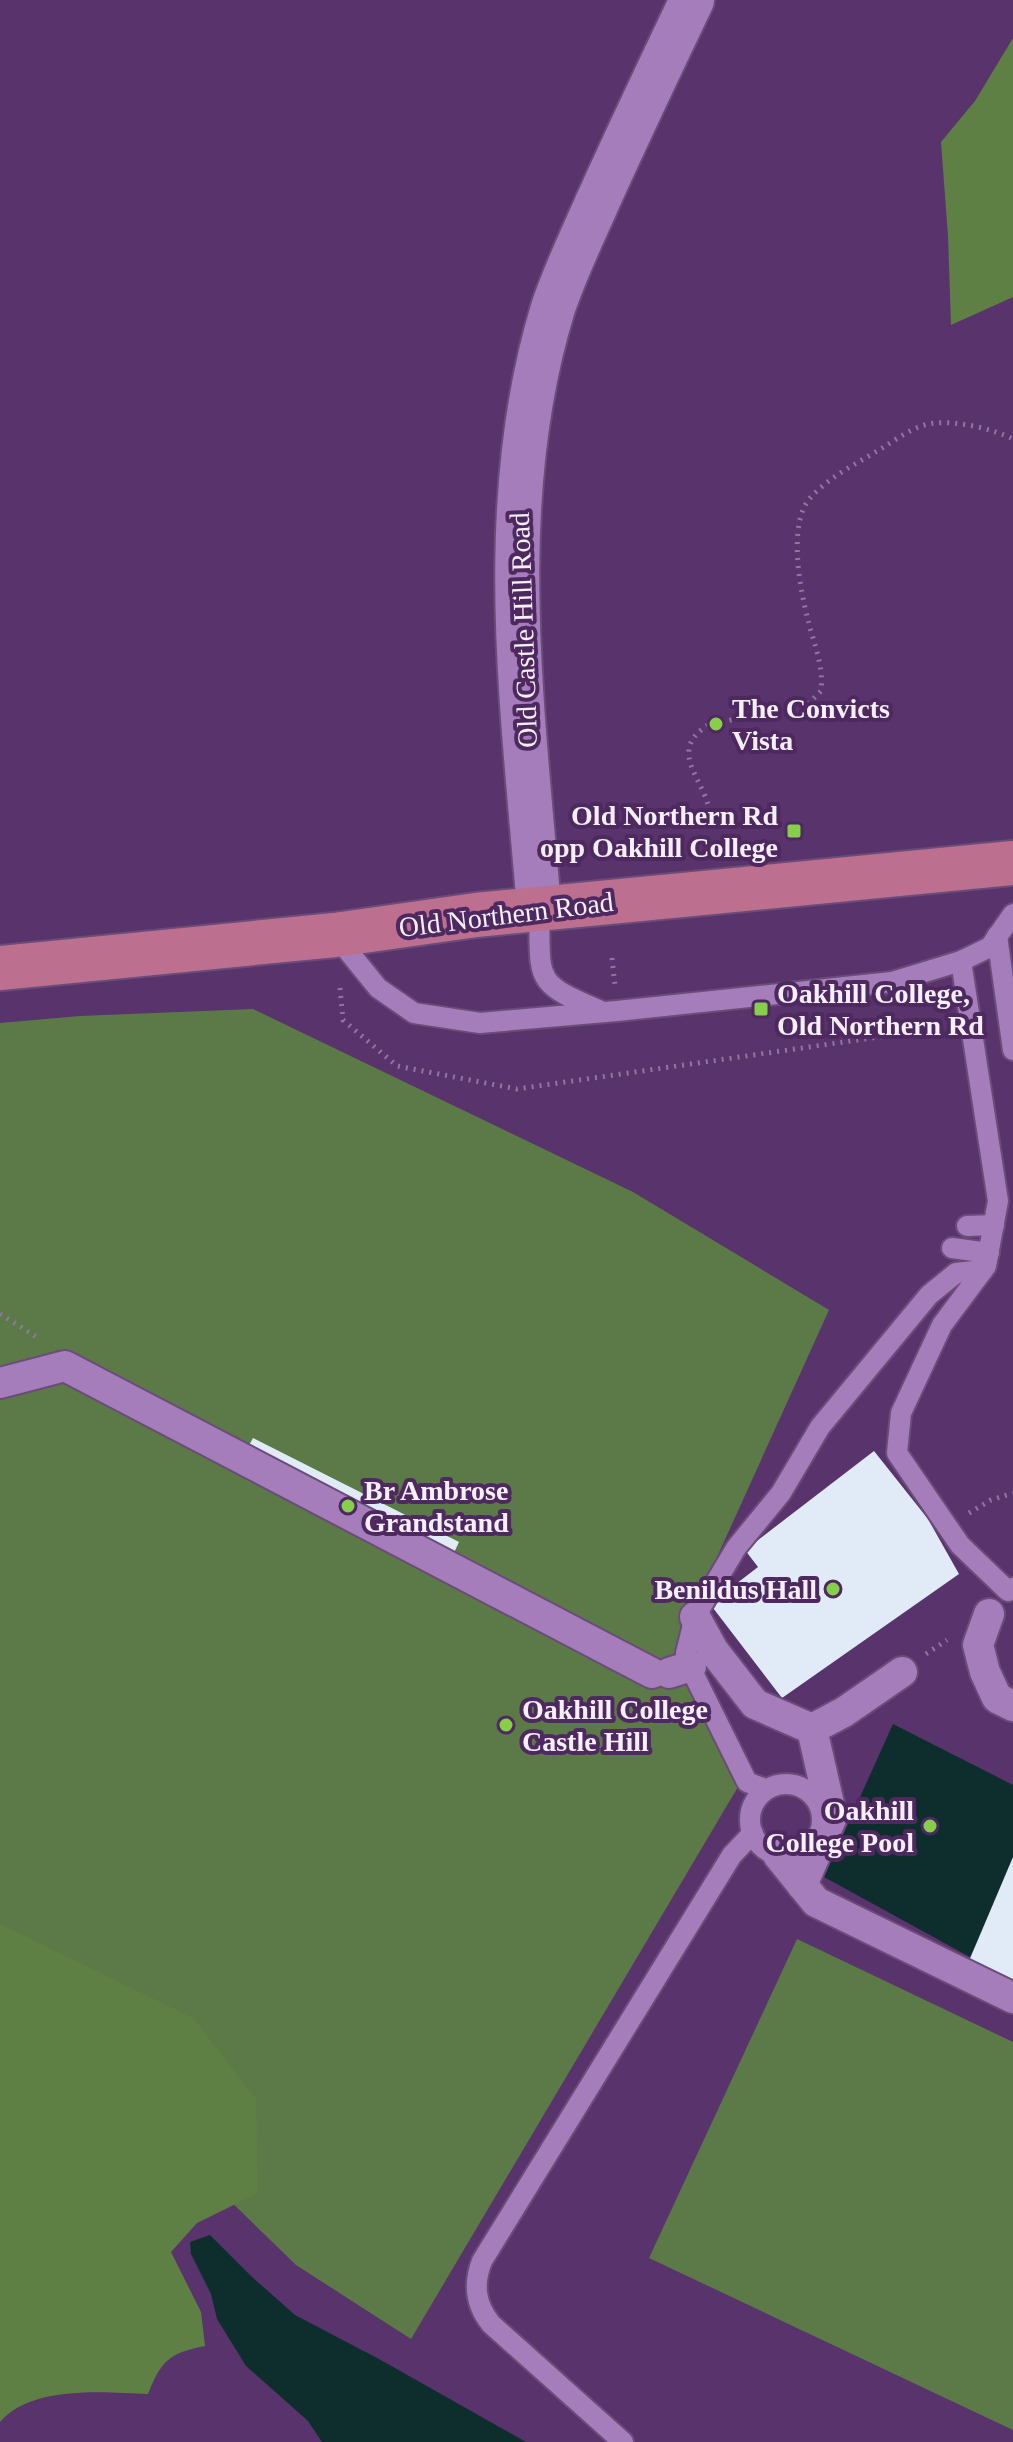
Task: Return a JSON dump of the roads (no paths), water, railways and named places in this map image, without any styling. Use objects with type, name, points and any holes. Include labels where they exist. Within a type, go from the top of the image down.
[{"type":"main road","name":"Old Northern Road","points":[[0,968],[335,935],[539,908],[1013,863]]},
{"type":"street","name":"Old Castle Hill Road","points":[[539,908],[515,581],[523,454],[536,378],[554,307],[635,117],[692,0]]},
{"type":"street","points":[[0,1383],[65,1366],[671,1670]]},
{"type":"street","points":[[989,1614],[978,1645],[985,1672],[997,1698],[1013,1706]]},
{"type":"street","points":[[695,1617],[713,1650],[755,1704],[812,1729]]},
{"type":"street","points":[[812,1729],[844,1712],[902,1672]]},
{"type":"street","points":[[802,1885],[832,1817],[812,1729]]},
{"type":"street","points":[[778,1855],[816,1902],[1013,1998]]},
{"type":"lane","points":[[539,908],[540,971],[550,986],[605,1012]]},
{"type":"lane","points":[[335,935],[378,988],[414,1013],[480,1023],[892,982],[961,961],[990,947],[1013,914]]},
{"type":"lane","points":[[997,936],[1013,1050]]},
{"type":"lane","points":[[961,961],[998,1201],[986,1262],[942,1325],[901,1413],[897,1453],[960,1545],[1008,1591],[1013,1588]]},
{"type":"lane","points":[[967,1226],[994,1225]]},
{"type":"lane","points":[[952,1248],[986,1262]]},
{"type":"lane","points":[[765,1789],[751,1812],[753,1833],[758,1843],[778,1855],[802,1853],[818,1837],[822,1825],[821,1814],[810,1793],[789,1784],[765,1789],[747,1782],[671,1670],[686,1653],[695,1617],[736,1548],[781,1493],[820,1427],[929,1295],[956,1273],[986,1262]]},
{"type":"lane","points":[[623,2442],[491,2324],[478,2303],[476,2277],[490,2247],[732,1855],[753,1833]]},
{"type":"place","name":"The Convicts Vista","points":[[716,724]]},
{"type":"place","name":"Old Northern Rd opp Oakhill College","points":[[794,831]]},
{"type":"place","name":"Oakhill College, Old Northern Rd","points":[[761,1009]]},
{"type":"place","name":"Br Ambrose Grandstand","points":[[348,1506]]},
{"type":"place","name":"Benildus Hall","points":[[833,1589]]},
{"type":"place","name":"Oakhill College Castle Hill","points":[[506,1725]]},
{"type":"place","name":"Oakhill College Pool","points":[[930,1826]]}]
